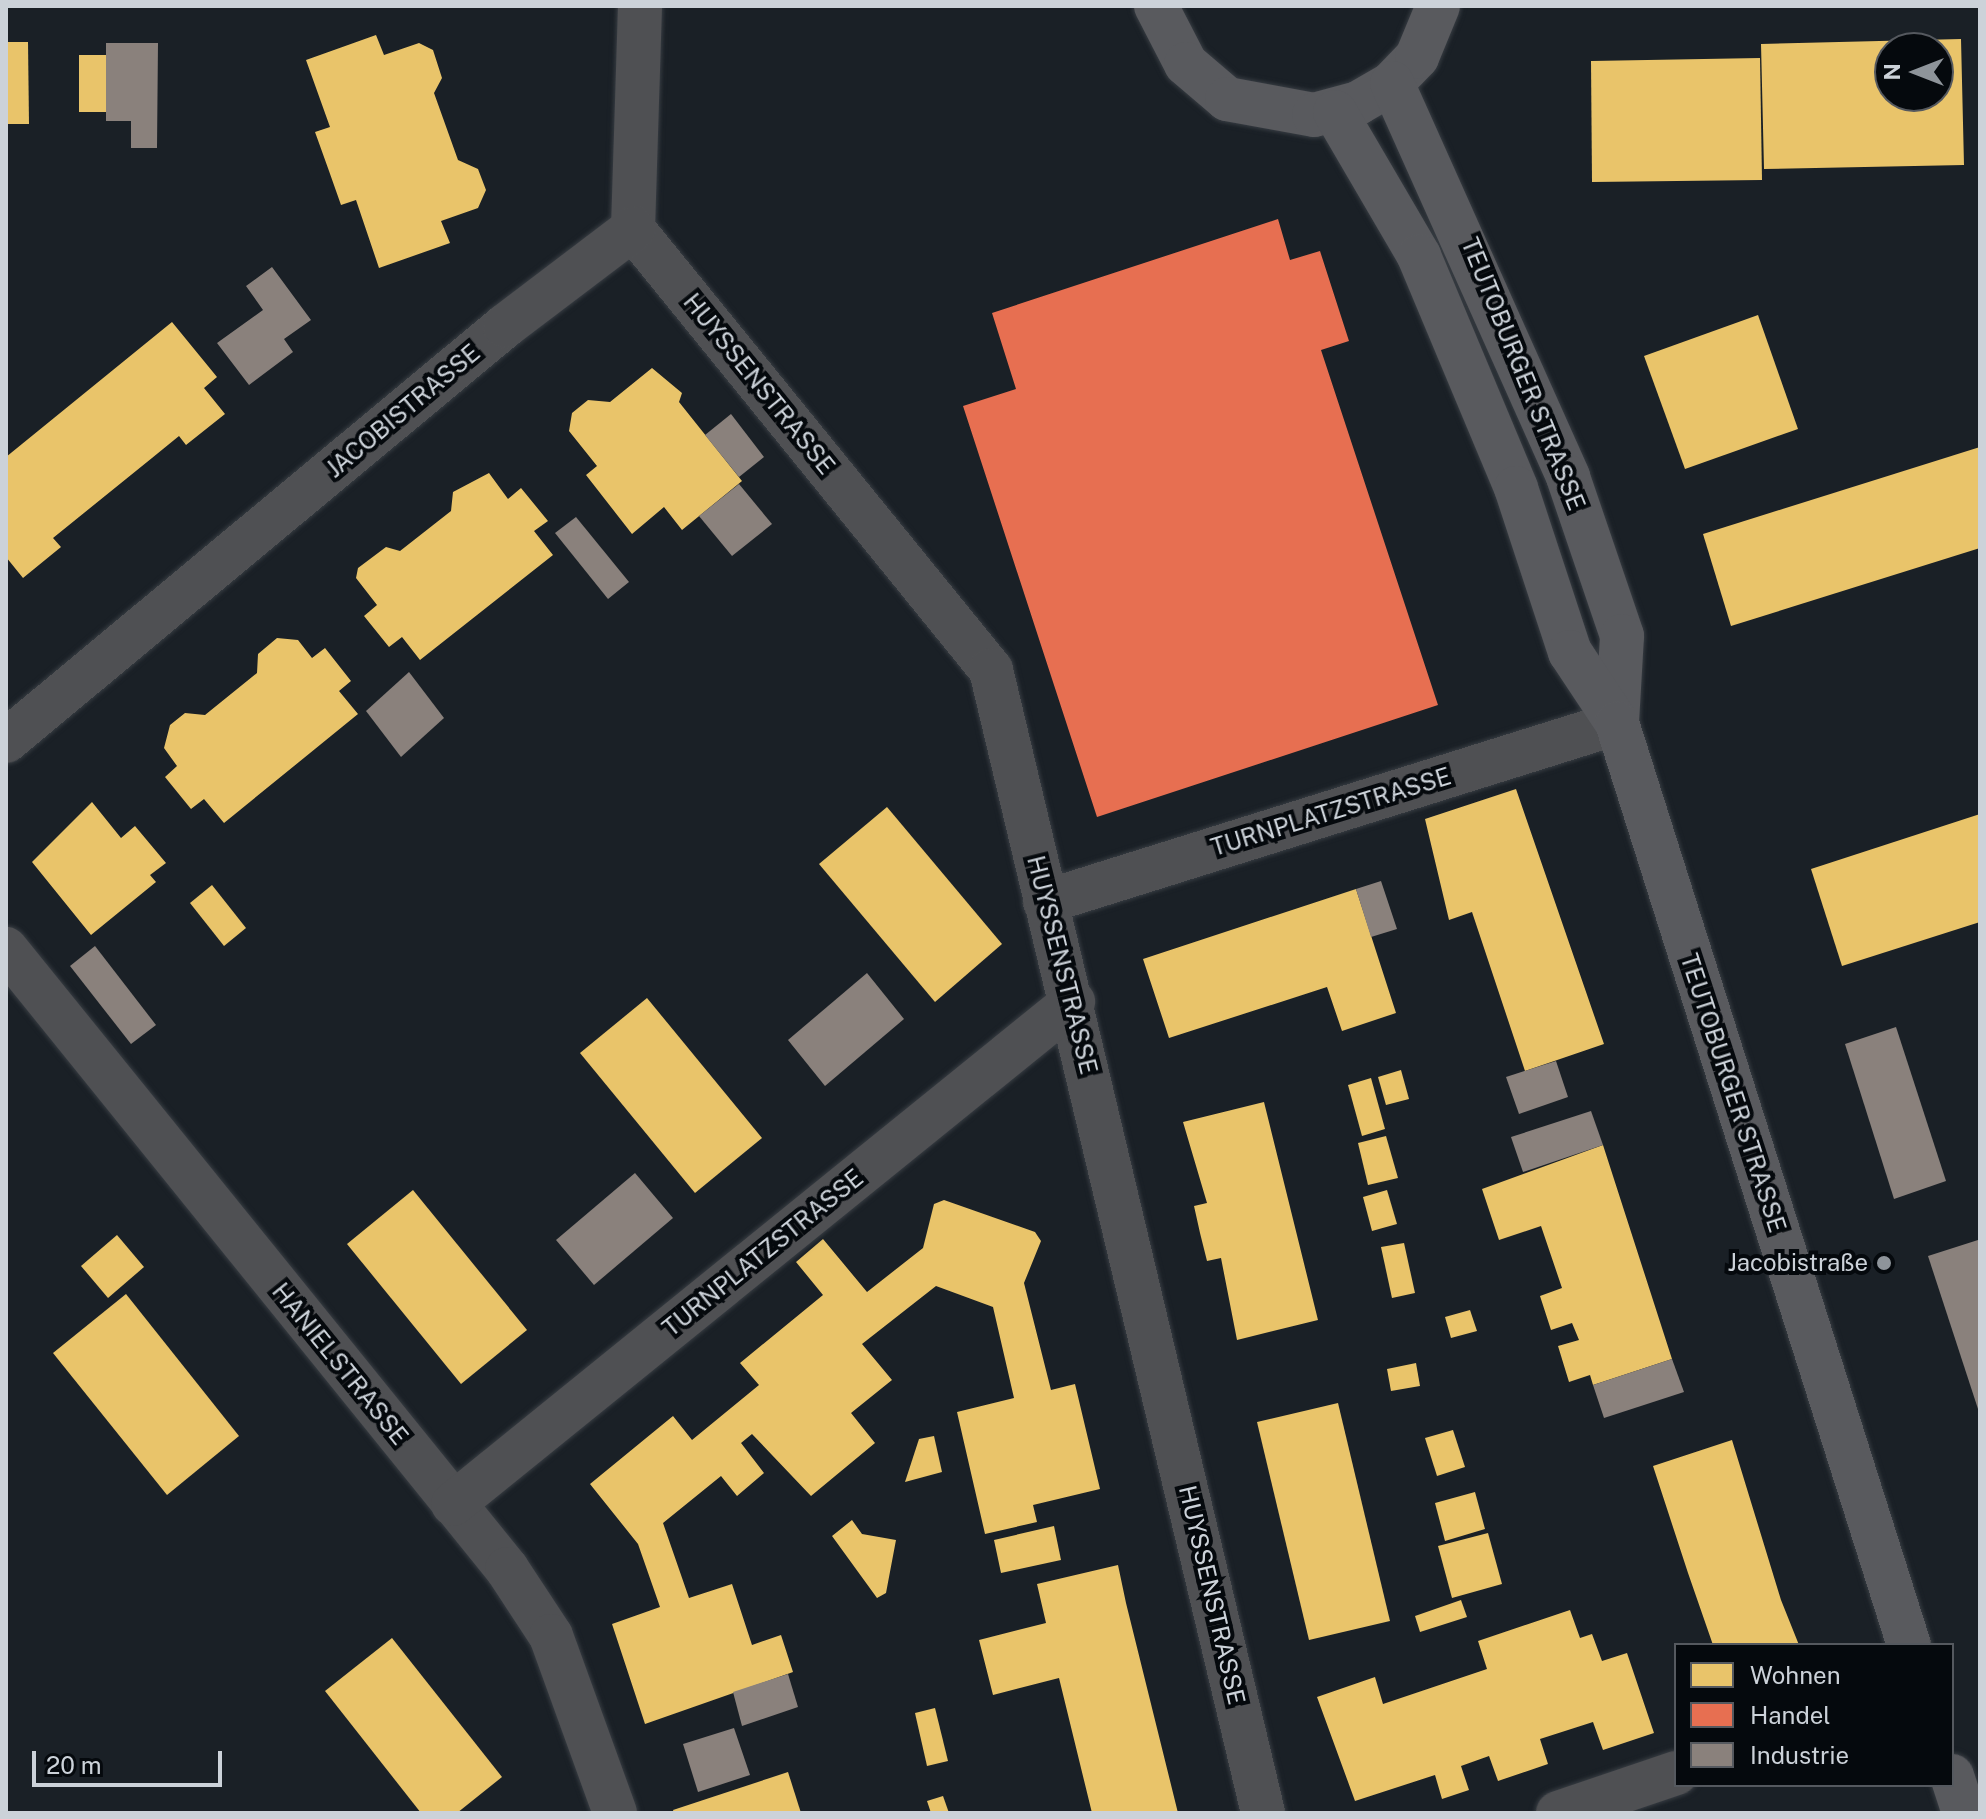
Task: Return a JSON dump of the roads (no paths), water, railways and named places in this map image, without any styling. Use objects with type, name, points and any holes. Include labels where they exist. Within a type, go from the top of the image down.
[{"type":"main road","points":[[1156,6],[1186,64],[1227,99],[1282,114],[1335,112],[1392,83],[1417,57],[1438,6]]},
{"type":"main road","name":"TEUTOBURGER STRASSE","points":[[1392,83],[1568,477],[1622,636],[1617,723]]},
{"type":"main road","name":"TEUTOBURGER STRASSE","points":[[1335,112],[1419,256],[1516,488],[1570,652],[1617,723],[1908,1643]]},
{"type":"main road","points":[[1954,1782],[1964,1813]]},
{"type":"street","points":[[633,229],[640,6]]},
{"type":"street","name":"JACOBISTRASSE","points":[[6,741],[505,326],[633,229]]},
{"type":"street","name":"HUYSSENSTRASSE","points":[[633,229],[991,670],[1045,902],[1073,1002],[1263,1813]]},
{"type":"street","name":"TURNPLATZSTRASSE","points":[[1045,902],[1617,723]]},
{"type":"street","name":"HANIELSTRASSE","points":[[6,949],[453,1504],[551,1636],[615,1813]]},
{"type":"street","name":"TURNPLATZSTRASSE","points":[[453,1504],[1073,1002]]},
{"type":"street","points":[[1558,1813],[1674,1774]]},
{"type":"place","name":"Jacobistraße","points":[[1884,1263]]}]
